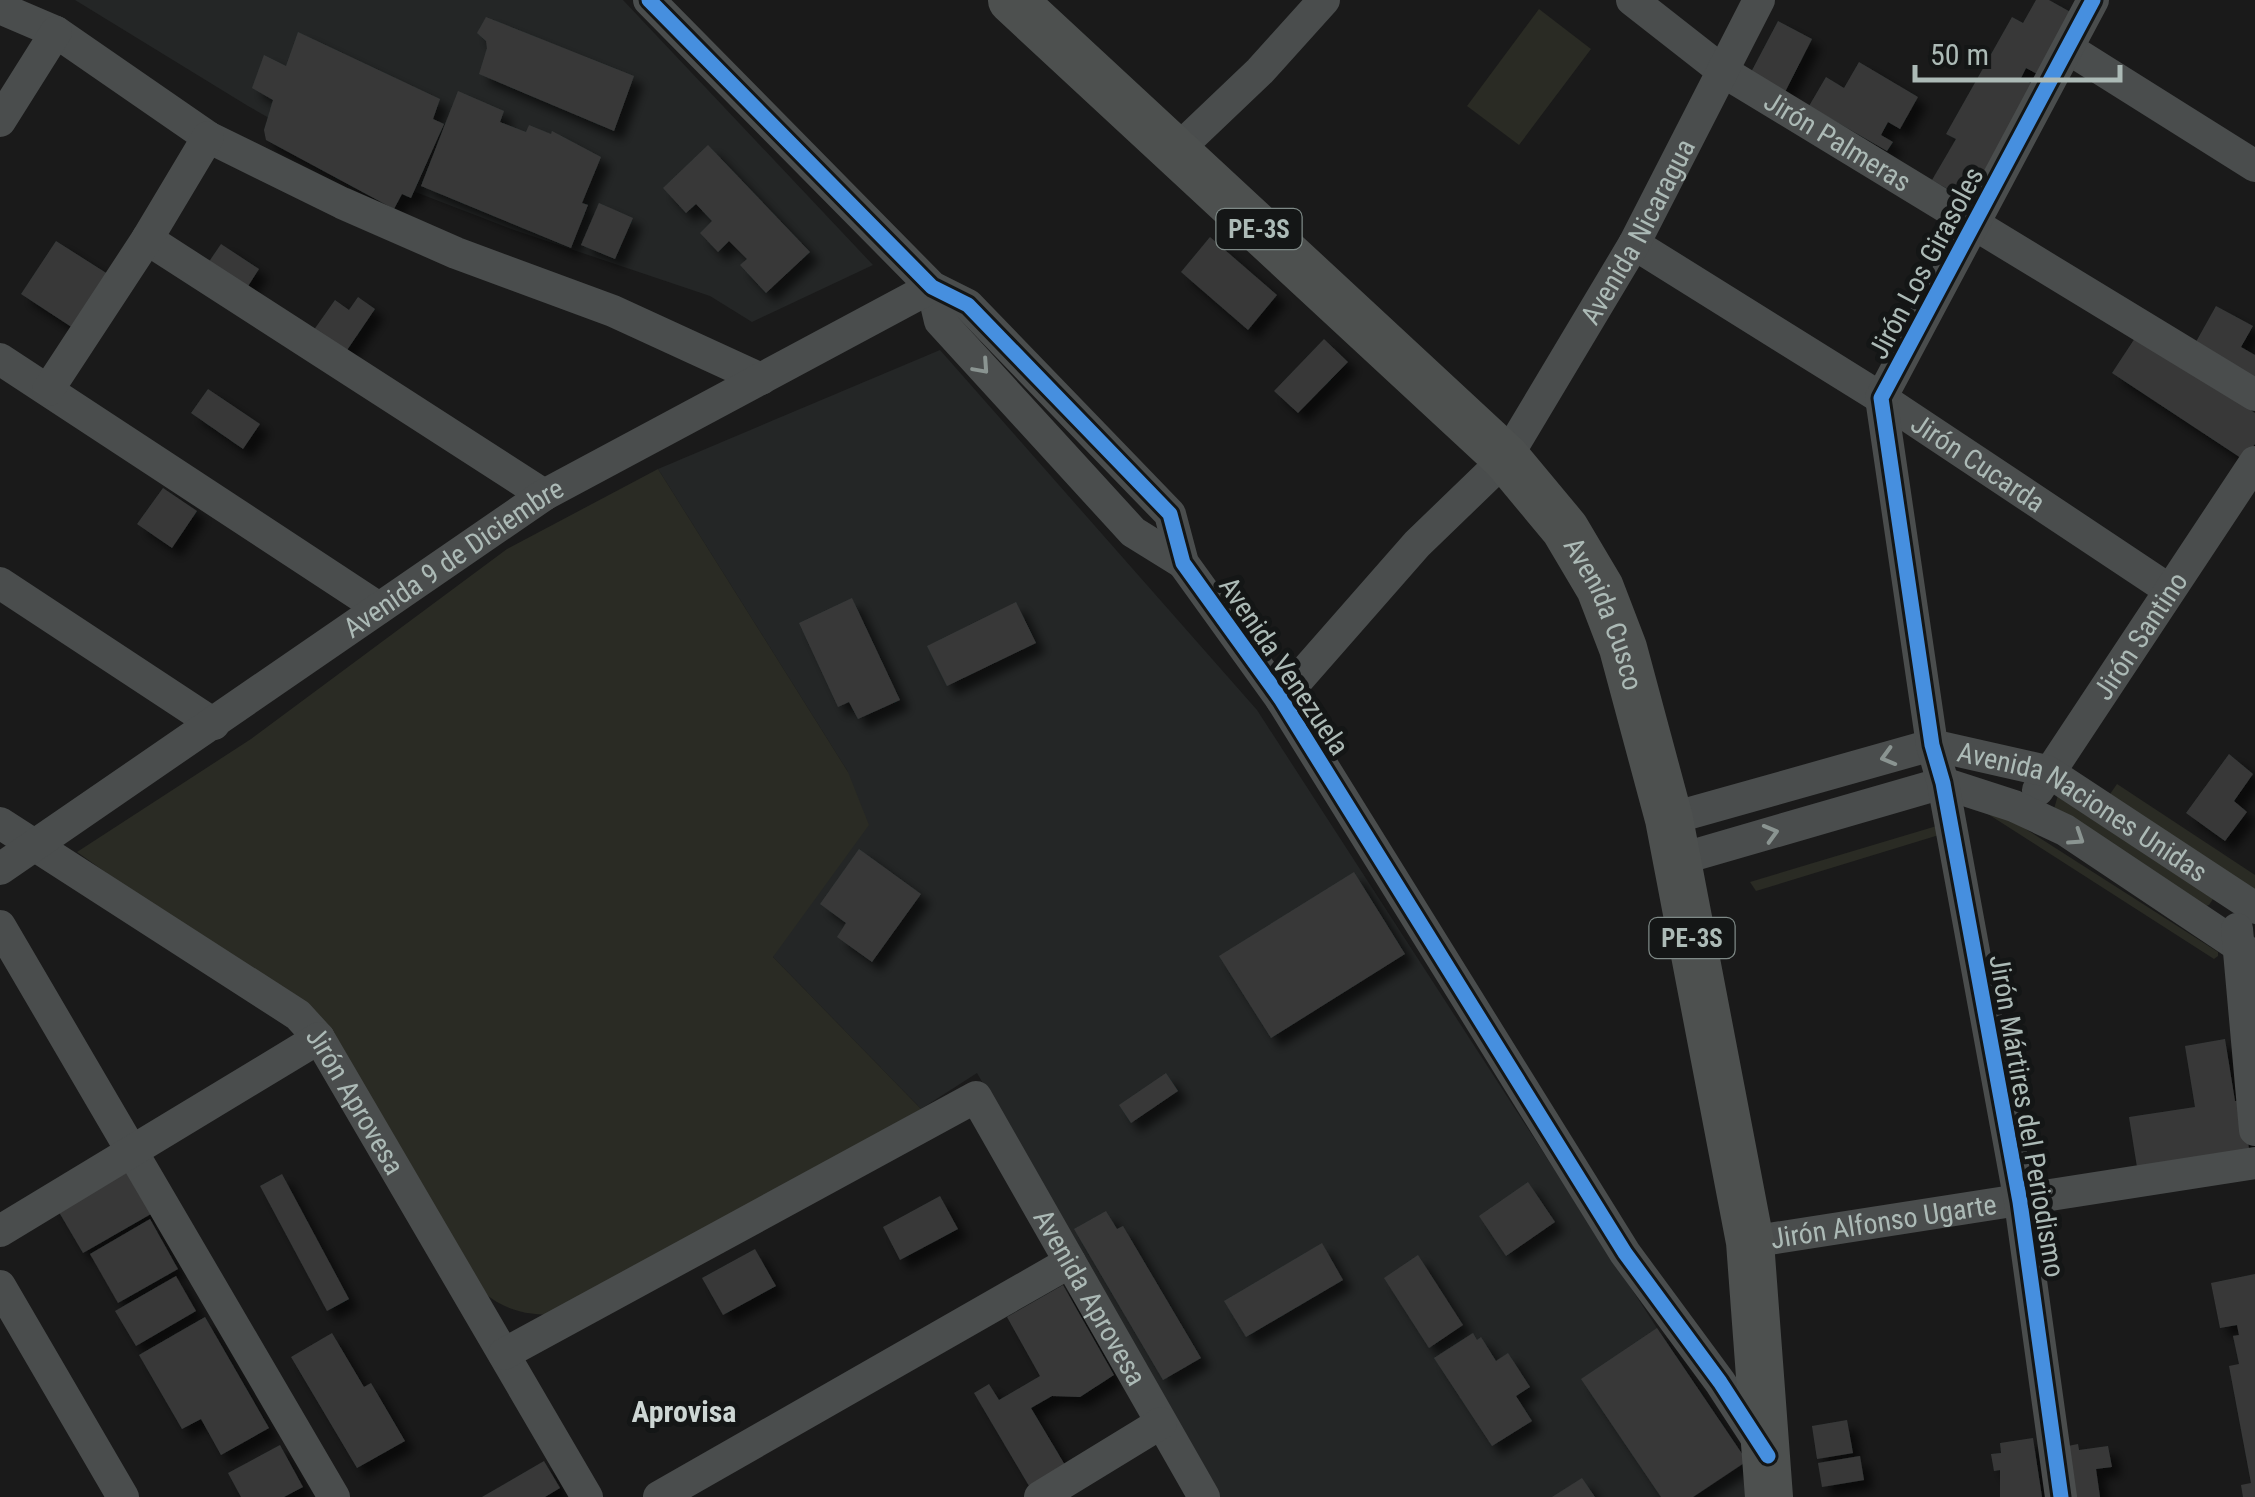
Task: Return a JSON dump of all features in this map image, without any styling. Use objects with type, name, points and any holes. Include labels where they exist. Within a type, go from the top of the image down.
[{"type":"highway","name":"Avenida Cusco","points":[[1012,0],[1506,458],[1565,530],[1600,588],[1623,648],[1673,840],[1750,1242],[1775,1484]]},
{"type":"street","name":"Avenida Venezuela","points":[[649,0],[932,287],[968,306],[1170,514],[1184,563],[1281,699],[1625,1253],[1720,1382],[1775,1484]]},
{"type":"street","points":[[1176,152],[1324,0]]},
{"type":"street","name":"Jirón Palmeras","points":[[1632,0],[1724,72],[2255,395]]},
{"type":"street","name":"Avenida Nicaragua","points":[[1506,458],[1634,244],[1759,0]]},
{"type":"street","name":"Jirón Los Girasoles","points":[[1932,745],[1881,398],[2093,0]]},
{"type":"street","points":[[0,8],[56,32],[208,137],[456,254],[613,312],[761,378]]},
{"type":"street","points":[[0,120],[56,32]]},
{"type":"street","points":[[2070,48],[2255,166]]},
{"type":"street","points":[[48,390],[208,137]]},
{"type":"street","points":[[147,239],[544,495]]},
{"type":"street","name":"Jirón Cucarda","points":[[1634,244],[1881,398],[2168,590]]},
{"type":"street","name":"Avenida 9 de Diciembre","points":[[0,870],[544,495],[932,287]]},
{"type":"street","points":[[0,359],[378,608]]},
{"type":"street","name":"Avenida Venezuela","points":[[1281,699],[1417,544],[1506,458]]},
{"type":"street","name":"Jirón Santino","points":[[2026,812],[2047,771],[2255,462]]},
{"type":"street","points":[[0,583],[214,724]]},
{"type":"street","name":"Avenida Naciones Unidas","points":[[1673,840],[1932,745],[2047,771],[2245,902]]},
{"type":"street","name":"Jirón Mártires del Periodismo","points":[[1932,745],[1943,783],[2020,1202],[2060,1497]]},
{"type":"street","name":"Avenida Naciones Unidas","points":[[1673,840],[1943,783],[2065,830],[2246,952]]},
{"type":"street","name":"Jirón Aprovesa","points":[[0,823],[298,1016],[320,1038],[586,1497]]},
{"type":"street","points":[[2245,902],[2255,1130]]},
{"type":"street","points":[[0,926],[334,1497]]},
{"type":"street","points":[[0,1230],[320,1038]]},
{"type":"street","name":"Avenida Aprovesa","points":[[504,1354],[976,1097],[1204,1497]]},
{"type":"street","name":"Jirón Alfonso Ugarte","points":[[1750,1242],[2255,1163]]},
{"type":"street","points":[[659,1497],[1070,1262]]},
{"type":"street","points":[[0,1286],[123,1497]]},
{"type":"street","points":[[1040,1497],[1161,1423]]},
{"type":"shaded area","points":[[75,0],[623,0],[873,265],[752,322],[710,296],[514,230],[366,173]]},
{"type":"shaded area","points":[[1539,9],[1591,49],[1519,145],[1467,106]]},
{"type":"shaded area","points":[[940,350],[1257,710],[1754,1478],[1757,1497],[1219,1497],[977,1073],[921,1109],[773,957],[848,772],[658,469]]},
{"type":"shaded area","points":[[658,469],[848,772],[869,825],[773,957],[921,1109],[559,1315],[528,1313],[509,1308],[483,1292],[330,1032],[77,852],[251,739],[507,549]]},
{"type":"shaded area","points":[[2117,784],[2255,875],[2255,894],[2108,797]]},
{"type":"shaded area","points":[[2058,795],[2215,896],[2209,905],[2203,907],[2054,809]]},
{"type":"shaded area","points":[[1985,803],[2218,952],[2218,956],[2214,959],[1980,809]]},
{"type":"shaded area","points":[[1950,822],[1952,831],[1756,891],[1750,882]]},
{"type":"building","points":[[2036,0],[2049,0],[2074,14],[2039,75],[2026,68],[2021,78],[2034,85],[1969,201],[1932,180],[1956,139],[1946,134],[2012,17],[2023,23]]},
{"type":"building","points":[[486,17],[634,76],[614,131],[479,74],[487,48],[486,41],[477,33]]},
{"type":"building","points":[[1778,21],[1812,39],[1784,94],[1749,76]]},
{"type":"building","points":[[298,32],[440,99],[433,119],[444,124],[411,198],[402,194],[394,209],[266,140],[264,130],[273,100],[252,88],[264,55],[286,66]]},
{"type":"building","points":[[1859,62],[1918,97],[1900,129],[1888,122],[1881,135],[1893,142],[1887,151],[1809,106],[1826,77],[1844,88]]},
{"type":"building","points":[[458,91],[504,111],[500,122],[526,132],[529,125],[551,134],[552,131],[601,157],[582,203],[588,205],[571,248],[421,186]]},
{"type":"building","points":[[708,145],[810,252],[766,293],[740,265],[747,259],[729,241],[718,252],[700,233],[712,221],[696,204],[686,213],[663,188]]},
{"type":"building","points":[[599,203],[633,218],[615,259],[581,245]]},
{"type":"building","points":[[1210,237],[1277,295],[1248,330],[1181,272]]},
{"type":"building","points":[[56,241],[111,276],[76,330],[21,294]]},
{"type":"building","points":[[221,244],[259,269],[243,294],[204,269]]},
{"type":"building","points":[[358,297],[375,309],[343,356],[311,334],[335,300],[349,310]]},
{"type":"building","points":[[2216,306],[2253,326],[2241,347],[2255,355],[2255,377],[2192,349]]},
{"type":"building","points":[[2137,335],[2255,413],[2255,444],[2244,460],[2112,373]]},
{"type":"building","points":[[1324,339],[1348,362],[1298,413],[1274,391]]},
{"type":"building","points":[[208,389],[260,424],[243,449],[191,413]]},
{"type":"building","points":[[163,488],[197,511],[172,548],[137,524]]},
{"type":"building","points":[[852,598],[900,700],[858,719],[849,702],[838,707],[799,623]]},
{"type":"building","points":[[1016,602],[1036,643],[947,686],[927,646]]},
{"type":"building","points":[[2229,754],[2253,774],[2234,801],[2247,812],[2225,841],[2186,813]]},
{"type":"building","points":[[859,849],[921,894],[872,962],[837,937],[846,923],[820,904]]},
{"type":"building","points":[[1354,872],[1405,954],[1271,1038],[1219,956]]},
{"type":"building","points":[[2225,1039],[2235,1101],[2242,1100],[2249,1149],[2137,1167],[2129,1117],[2195,1107],[2185,1046]]},
{"type":"building","points":[[1166,1073],[1178,1091],[1131,1123],[1119,1105]]},
{"type":"building","points":[[121,1163],[151,1214],[83,1253],[53,1202]]},
{"type":"building","points":[[282,1174],[349,1299],[327,1311],[260,1186]]},
{"type":"building","points":[[1528,1182],[1555,1222],[1506,1256],[1479,1216]]},
{"type":"building","points":[[940,1196],[958,1229],[900,1260],[883,1227]]},
{"type":"building","points":[[1106,1211],[1117,1229],[1123,1226],[1201,1358],[1163,1380],[1074,1229]]},
{"type":"building","points":[[150,1219],[178,1269],[118,1303],[90,1254]]},
{"type":"building","points":[[1322,1243],[1343,1280],[1246,1337],[1224,1301]]},
{"type":"building","points":[[755,1249],[776,1286],[723,1315],[702,1278]]},
{"type":"building","points":[[1418,1255],[1463,1325],[1429,1348],[1384,1278]]},
{"type":"building","points":[[2255,1274],[2255,1497],[2243,1497],[2241,1485],[2251,1483],[2229,1366],[2239,1364],[2233,1336],[2239,1335],[2237,1325],[2220,1328],[2211,1283]]},
{"type":"building","points":[[176,1276],[196,1311],[136,1346],[115,1311]]},
{"type":"building","points":[[1063,1285],[1114,1375],[1080,1397],[1052,1396],[1031,1408],[1068,1470],[1032,1491],[974,1393],[989,1384],[999,1400],[1040,1376],[1007,1317]]},
{"type":"building","points":[[205,1317],[269,1428],[221,1455],[201,1419],[182,1429],[139,1355]]},
{"type":"building","points":[[1657,1328],[1747,1461],[1693,1497],[1661,1497],[1581,1379]]},
{"type":"building","points":[[332,1333],[364,1387],[371,1383],[405,1441],[357,1468],[291,1357]]},
{"type":"building","points":[[1473,1333],[1477,1340],[1481,1337],[1496,1361],[1508,1353],[1530,1387],[1516,1396],[1532,1421],[1492,1446],[1434,1358]]},
{"type":"building","points":[[1847,1420],[1853,1453],[1817,1459],[1812,1426]]},
{"type":"building","points":[[2033,1438],[2042,1497],[2000,1497],[2000,1470],[1994,1471],[1991,1454],[2001,1453],[2000,1443]]},
{"type":"building","points":[[2078,1444],[2079,1450],[2108,1446],[2112,1467],[2096,1469],[2100,1497],[2071,1497],[2063,1447]]},
{"type":"building","points":[[280,1445],[303,1487],[284,1497],[241,1497],[228,1473]]},
{"type":"building","points":[[1860,1456],[1864,1480],[1822,1487],[1818,1463]]},
{"type":"building","points":[[544,1461],[560,1488],[545,1497],[482,1497]]},
{"type":"building","points":[[1582,1478],[1595,1497],[1552,1497]]},
{"type":"cycle path","points":[[649,0],[932,287],[968,305],[1170,514],[1183,563],[1281,699],[1625,1253],[1720,1382],[1768,1456]]},
{"type":"cycle path","points":[[2061,1497],[2020,1202],[1943,783],[1932,745],[1881,398],[2093,0]]},
{"type":"district","name":"Aprovisa","points":[[684,1411]]}]
